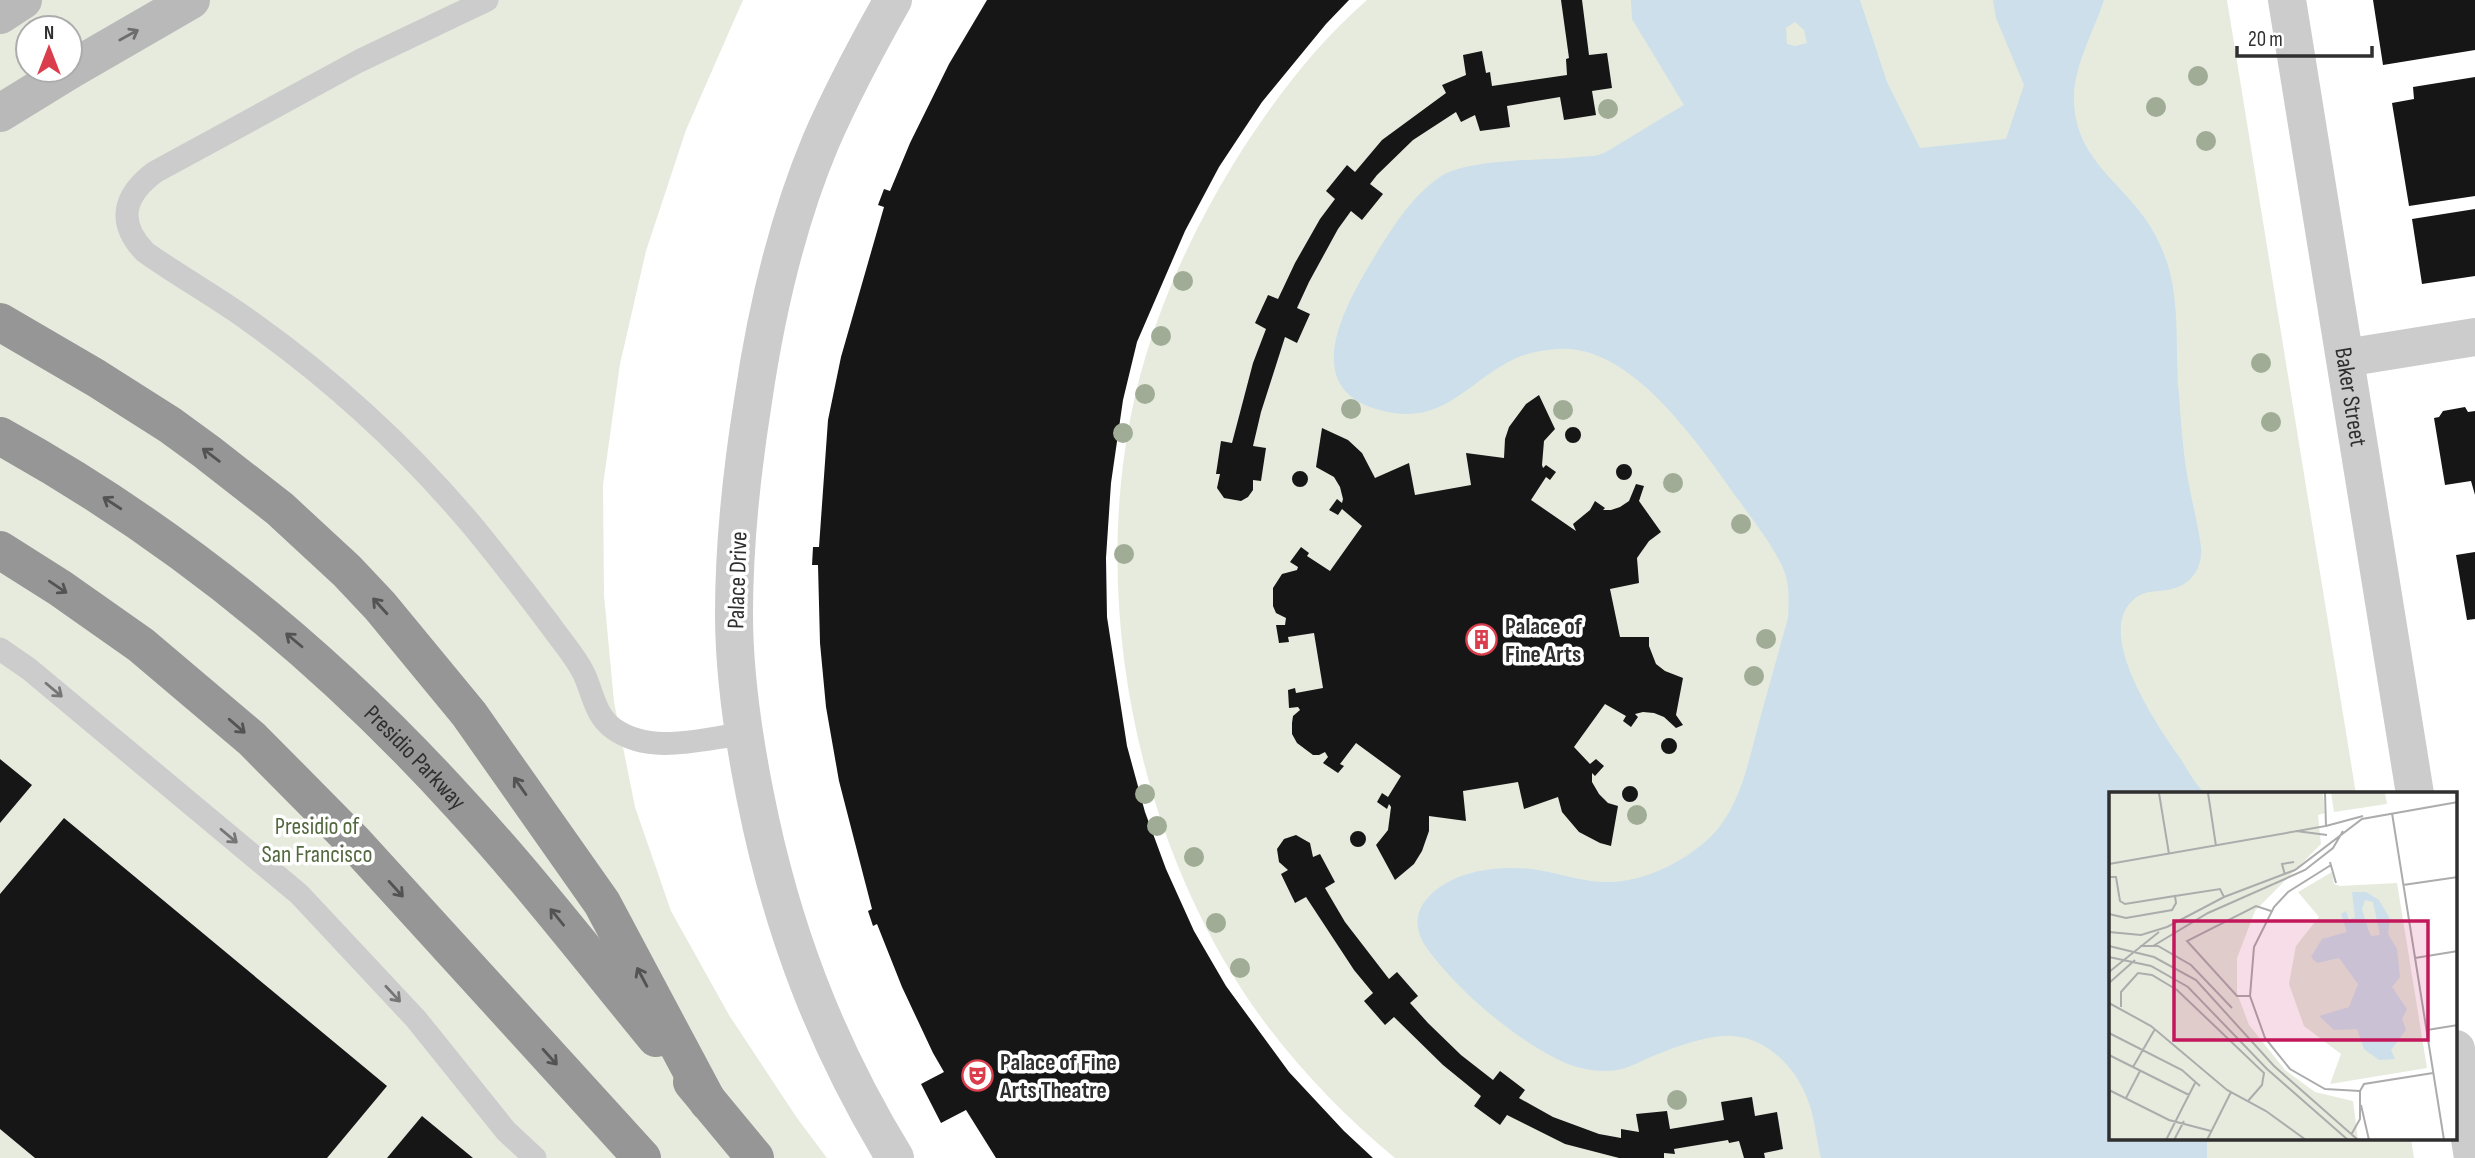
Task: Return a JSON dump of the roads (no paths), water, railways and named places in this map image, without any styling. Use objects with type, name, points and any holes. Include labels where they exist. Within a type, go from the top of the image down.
[{"type":"highway","points":[[0,322],[132,400],[216,459],[315,540],[380,606],[462,705],[602,902],[708,1102]]},
{"type":"highway","name":"Presidio Parkway","points":[[0,436],[83,484],[172,544],[263,614],[344,686],[425,767],[498,846],[755,1158]]},
{"type":"highway","points":[[0,550],[141,645],[252,739],[353,841],[642,1158]]},
{"type":"main road","points":[[0,15],[23,0]]},
{"type":"main road","points":[[84,62],[191,0]]},
{"type":"main road","points":[[0,113],[47,84]]},
{"type":"street","name":"Palace Drive","points":[[893,0],[820,142],[799,200],[767,314],[747,441],[736,559],[734,625],[742,734],[763,837],[780,903],[820,1016],[895,1158]]},
{"type":"street","name":"Baker Street","points":[[2287,0],[2415,792]]},
{"type":"street","points":[[2345,358],[2475,337]]},
{"type":"street","points":[[2463,1055],[2473,1158]]},
{"type":"lane","points":[[487,0],[359,61],[155,172],[140,183],[130,197],[128,227],[135,242],[145,252],[243,316],[290,351],[355,406],[416,465],[474,528],[540,611],[582,670],[597,709],[612,728],[637,740],[652,743],[742,734]]},
{"type":"lane","points":[[0,649],[39,678],[299,894],[416,1019],[506,1131],[535,1158]]},
{"type":"water","points":[[1631,0],[1860,0],[1887,82],[1920,148],[2006,139],[2024,85],[1996,18],[1993,0],[2104,0],[2078,71],[2074,96],[2075,115],[2086,145],[2147,222],[2169,269],[2176,316],[2183,448],[2201,554],[2196,572],[2187,582],[2169,590],[2142,594],[2131,602],[2122,617],[2121,636],[2125,658],[2145,703],[2194,781],[2204,792],[2109,792],[2109,1140],[2207,1140],[2207,1158],[1821,1158],[1810,1105],[1796,1076],[1779,1057],[1758,1043],[1734,1036],[1714,1037],[1682,1045],[1622,1069],[1597,1071],[1572,1065],[1539,1049],[1486,1010],[1453,979],[1423,942],[1418,930],[1421,906],[1435,891],[1462,876],[1492,869],[1524,868],[1592,881],[1623,881],[1661,870],[1706,841],[1728,815],[1748,766],[1788,618],[1787,580],[1779,559],[1763,534],[1685,428],[1638,380],[1612,362],[1585,351],[1557,349],[1530,353],[1499,367],[1444,405],[1412,414],[1394,413],[1364,405],[1345,391],[1336,374],[1334,353],[1338,331],[1358,285],[1385,240],[1419,195],[1440,177],[1469,166],[1487,163],[1599,155],[1684,105],[1632,19]],"holes":[[[1795,22],[1804,30],[1807,43],[1795,46],[1787,44],[1786,28]]]},
{"type":"place","name":"Palace of Fine Arts","points":[[1482,640]]},
{"type":"place","name":"Palace of Fine Arts Theatre","points":[[977,1076]]},
{"type":"park label","name":"Presidio of San Francisco","points":[[317,840]]}]
